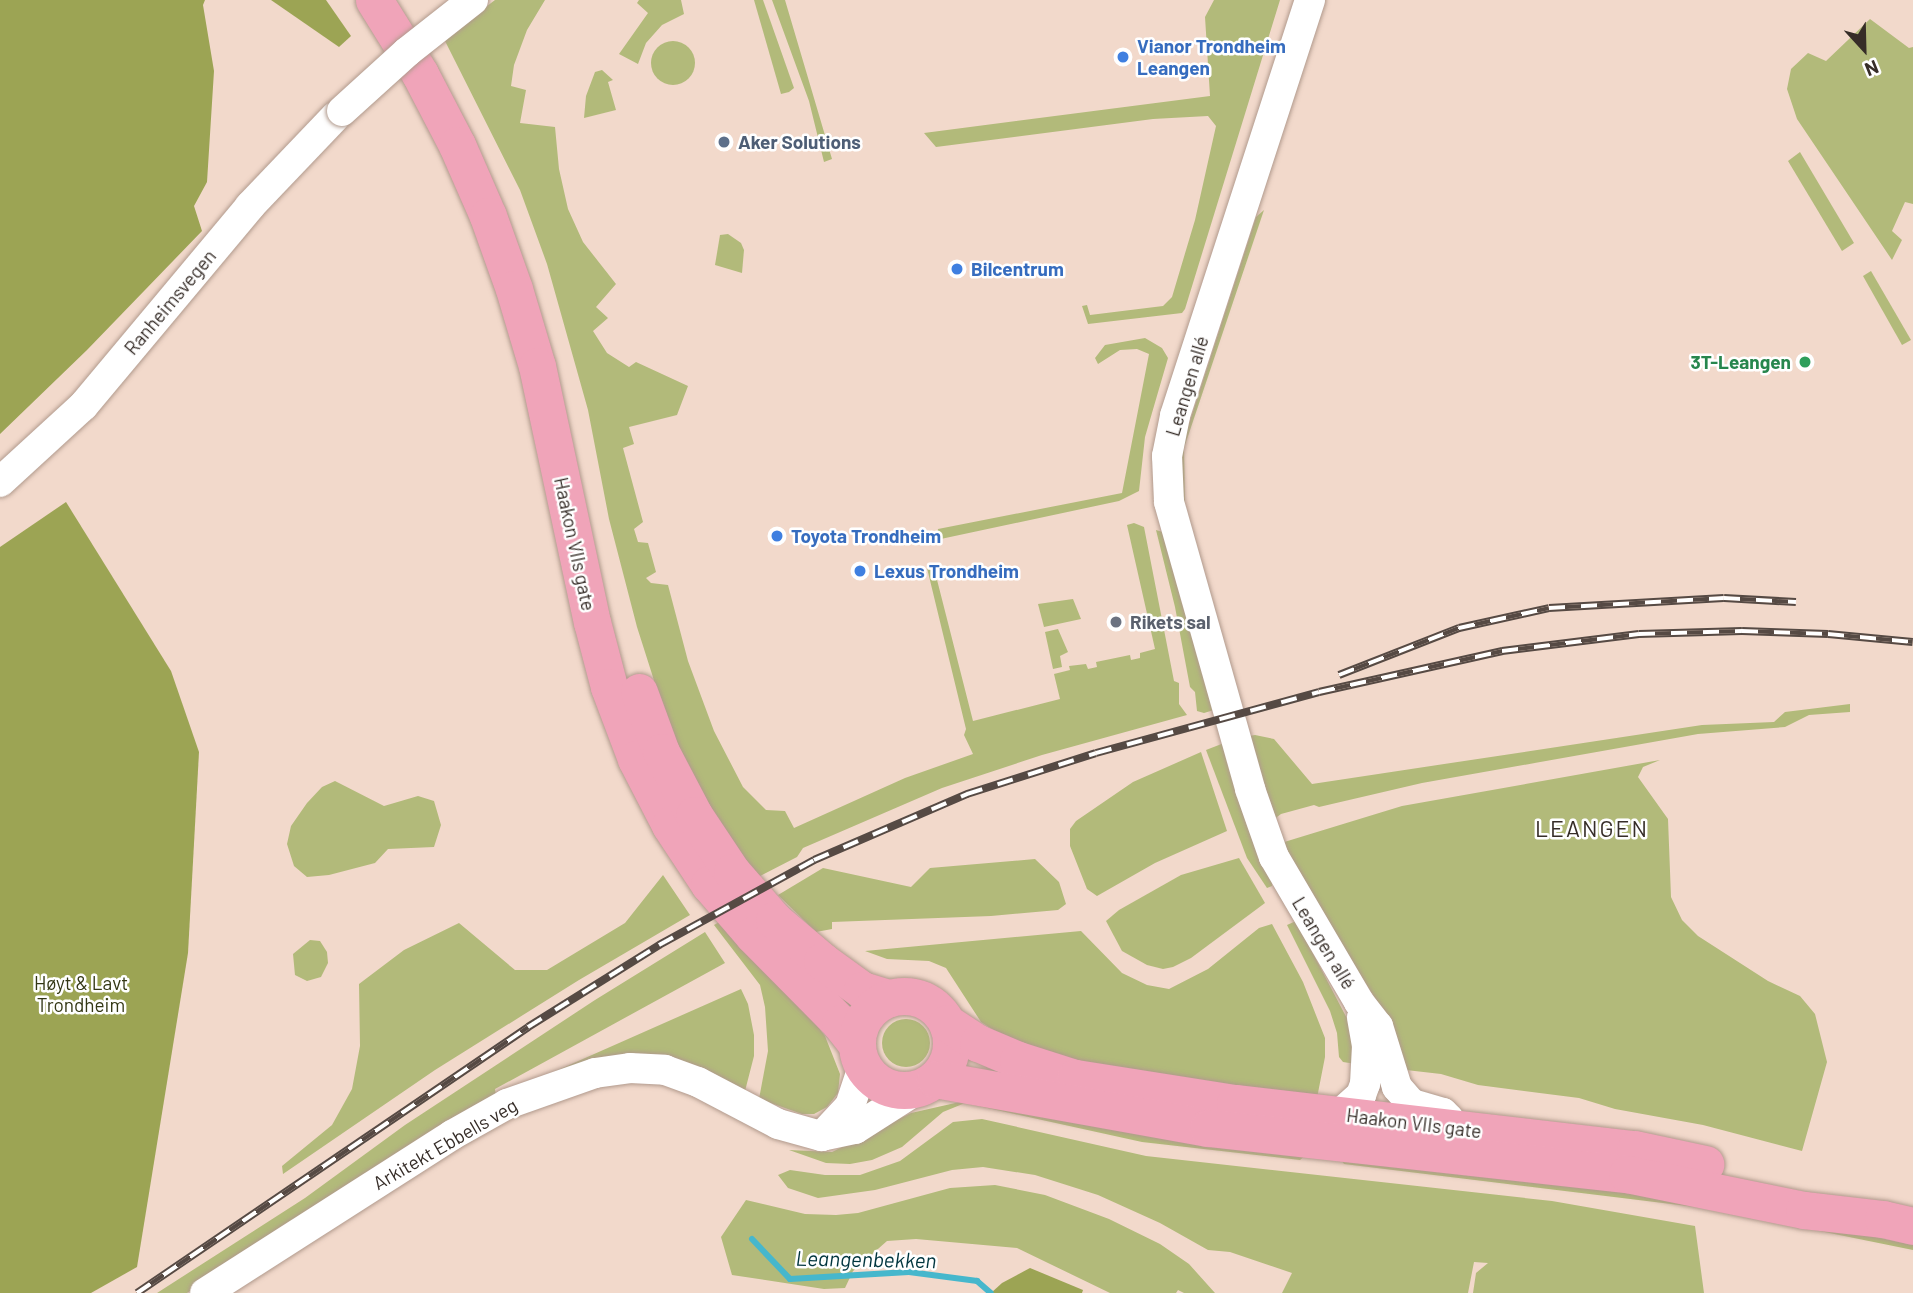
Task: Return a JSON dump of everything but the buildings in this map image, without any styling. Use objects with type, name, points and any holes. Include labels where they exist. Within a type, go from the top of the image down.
[{"type":"main road","name":"Haakon VIIs gate","points":[[374,0],[420,74],[457,145],[488,216],[514,289],[537,366],[592,622],[610,687],[636,758],[670,825],[709,884],[752,935],[840,1023],[859,1055]]},
{"type":"main road","name":"Haakon VIIs gate","points":[[404,0],[440,59],[479,133],[510,204],[538,280],[564,374],[617,618],[634,679],[661,752],[702,826],[733,872],[774,920],[862,990],[889,998]]},
{"type":"main road","points":[[917,997],[940,1011],[951,1038],[951,1053],[945,1067],[928,1083],[909,1090],[883,1085],[859,1055],[868,1012],[889,998],[917,997]]},
{"type":"main road","name":"Haakon VIIs gate","points":[[947,1023],[978,1043],[1018,1060],[1075,1078],[1235,1103],[1661,1155],[1807,1186],[1898,1223]]},
{"type":"main road","name":"Haakon VIIs gate","points":[[928,1083],[1208,1128],[1627,1174],[1804,1210],[1898,1223]]},
{"type":"street","name":"Ranheimsvegen","points":[[0,482],[83,406],[250,206],[338,114],[407,52],[473,0]]},
{"type":"street","name":"Leangen allé","points":[[1310,0],[1175,416],[1167,456],[1169,502],[1250,789],[1274,857],[1359,1003],[1382,1034],[1397,1087],[1412,1104],[1443,1113],[1457,1128]]},
{"type":"street","name":"Leangen allé","points":[[1341,1114],[1361,1095],[1365,1084],[1367,1046],[1359,1003]]},
{"type":"street","points":[[821,1136],[850,1106],[859,1055]]},
{"type":"street","name":"Arkitekt Ebbells veg","points":[[205,1293],[452,1135],[507,1104],[557,1084],[596,1073],[630,1068],[665,1070],[698,1082],[778,1124],[821,1136],[855,1129],[928,1083]]},
{"type":"green space","points":[[0,0],[205,0],[203,5],[214,71],[207,182],[194,206],[202,231],[87,350],[0,434]]},
{"type":"green space","points":[[271,0],[326,0],[351,36],[339,47]]},
{"type":"green space","points":[[495,0],[545,0],[527,30],[514,65],[511,86],[526,90],[520,123],[555,127],[559,169],[568,209],[583,242],[616,284],[596,307],[608,318],[593,331],[607,353],[629,367],[636,362],[688,386],[677,415],[629,427],[634,444],[623,448],[643,522],[634,529],[638,542],[648,543],[656,572],[646,578],[651,583],[668,585],[688,661],[714,731],[743,787],[766,810],[785,811],[794,828],[905,778],[973,754],[964,735],[966,729],[927,568],[934,568],[973,721],[1060,699],[1054,674],[1070,670],[1069,666],[1086,664],[1088,669],[1097,667],[1096,662],[1130,655],[1131,660],[1140,658],[1140,653],[1155,649],[1127,525],[1134,523],[1144,527],[1174,681],[1179,683],[1179,704],[1187,715],[1042,755],[942,788],[803,848],[797,857],[758,877],[723,829],[673,740],[637,627],[609,519],[588,410],[547,264],[520,190],[444,39]]},
{"type":"green space","points":[[639,0],[681,0],[684,14],[662,25],[646,43],[638,64],[619,54],[648,13],[637,3]]},
{"type":"green space","points":[[754,0],[763,0],[794,88],[789,92],[781,94]]},
{"type":"green space","points":[[772,0],[785,0],[832,159],[824,162],[809,101]]},
{"type":"green space","points":[[1214,0],[1280,0],[1185,309],[1182,313],[1088,324],[1082,306],[1087,305],[1090,315],[1163,306],[1172,297],[1195,220],[1216,126],[1208,116],[1153,119],[936,147],[924,133],[1210,96],[1205,17]]},
{"type":"green space","points":[[1870,19],[1909,48],[1913,47],[1913,204],[1905,202],[1892,231],[1902,240],[1892,260],[1797,119],[1787,89],[1791,69],[1808,53],[1826,61]]},
{"type":"green space","points":[[673,41],[688,48],[695,63],[688,78],[673,85],[658,78],[651,63],[658,48]]},
{"type":"green space","points":[[602,70],[613,80],[608,82],[616,110],[584,118],[586,96],[595,72]]},
{"type":"green space","points":[[1800,152],[1854,243],[1842,251],[1788,161]]},
{"type":"green space","points":[[1264,210],[1184,448],[1185,505],[1199,555],[1186,529],[1180,470],[1186,433],[1256,217]]},
{"type":"green space","points":[[728,234],[741,243],[744,250],[742,273],[715,265],[720,235]]},
{"type":"green space","points":[[1871,271],[1911,340],[1902,345],[1863,276]]},
{"type":"green space","points":[[1145,338],[1162,348],[1168,358],[1145,437],[1139,491],[1119,501],[936,540],[938,529],[1122,493],[1149,354],[1137,349],[1120,350],[1098,364],[1095,358],[1105,345]]},
{"type":"green space","name":"Høyt & Lavt Trondheim","points":[[66,502],[171,671],[199,752],[188,953],[137,1267],[91,1293],[0,1293],[0,547]]},
{"type":"green space","points":[[1156,530],[1166,533],[1217,709],[1204,713],[1197,711],[1195,692],[1190,687],[1175,607]]},
{"type":"green space","points":[[1073,599],[1081,619],[1044,627],[1038,604]]},
{"type":"green space","points":[[1058,629],[1068,652],[1060,656],[1062,667],[1053,669],[1045,632]]},
{"type":"green space","points":[[1850,704],[1850,712],[1809,715],[1785,727],[1698,734],[1422,783],[1319,807],[1314,805],[1281,814],[1273,820],[1243,737],[1255,735],[1274,739],[1312,784],[1702,725],[1774,722],[1785,712]]},
{"type":"green space","points":[[1224,743],[1272,880],[1272,886],[1267,888],[1247,858],[1206,750]]},
{"type":"green space","points":[[1201,752],[1227,831],[1155,863],[1097,896],[1087,889],[1070,846],[1070,829],[1076,821],[1133,782]]},
{"type":"green space","points":[[1660,760],[1643,767],[1638,777],[1668,819],[1671,897],[1682,920],[1698,936],[1768,981],[1800,996],[1815,1014],[1827,1062],[1802,1151],[1703,1125],[1615,1109],[1579,1098],[1478,1085],[1441,1074],[1406,1070],[1389,1020],[1301,882],[1281,843],[1402,806]]},
{"type":"green space","points":[[335,781],[384,806],[418,796],[434,801],[441,825],[434,847],[388,849],[375,863],[329,875],[307,877],[294,866],[287,844],[291,826],[322,787]]},
{"type":"green space","points":[[1239,858],[1265,903],[1191,958],[1173,967],[1163,969],[1147,965],[1122,951],[1106,921],[1119,910],[1181,875]]},
{"type":"green space","points":[[1035,859],[1059,882],[1066,904],[1058,910],[991,916],[832,922],[832,929],[816,932],[778,895],[823,868],[911,887],[930,868]]},
{"type":"green space","points":[[663,875],[690,915],[579,980],[435,1070],[283,1174],[282,1166],[332,1125],[352,1089],[360,1046],[359,984],[404,950],[459,923],[515,970],[547,970],[625,923]]},
{"type":"green space","points":[[721,921],[809,1015],[825,1036],[840,1074],[838,1093],[827,1107],[814,1114],[802,1114],[759,1099],[768,1051],[765,1007],[760,985],[714,925]]},
{"type":"green space","points":[[1296,921],[1352,1028],[1356,1064],[1343,1062],[1339,1057],[1337,1033],[1330,1011],[1287,925]]},
{"type":"green space","points":[[1272,924],[1303,982],[1325,1038],[1325,1057],[1317,1098],[1075,1064],[1009,1040],[981,1022],[946,968],[929,961],[887,959],[865,951],[1081,931],[1122,973],[1147,985],[1169,989],[1208,969],[1259,928]]},
{"type":"green space","points":[[705,932],[725,963],[495,1089],[496,1096],[187,1293],[157,1293],[305,1198],[405,1125],[595,1000]]},
{"type":"green space","points":[[310,940],[320,941],[327,952],[328,963],[321,977],[307,981],[295,975],[293,954]]},
{"type":"green space","points":[[741,989],[748,1004],[754,1035],[754,1056],[745,1091],[718,1078],[540,1078]]},
{"type":"green space","points":[[906,1019],[923,1026],[930,1043],[923,1060],[906,1067],[889,1060],[882,1043],[889,1026]]},
{"type":"green space","points":[[973,1099],[1307,1154],[1300,1160],[1142,1142],[965,1103],[943,1112],[902,1147],[872,1160],[850,1164],[826,1163],[789,1150],[832,1152],[911,1113]]},
{"type":"green space","points":[[982,1119],[1146,1156],[1552,1201],[1695,1226],[1704,1293],[1473,1293],[1476,1273],[1488,1263],[1474,1262],[1468,1293],[1282,1293],[1292,1273],[1230,1252],[1208,1250],[1160,1223],[1098,1195],[1035,1175],[983,1167],[952,1170],[875,1190],[818,1198],[788,1188],[778,1175],[790,1170],[825,1175],[860,1175],[900,1161],[953,1122]]},
{"type":"green space","points":[[1341,1160],[1598,1183],[1913,1245],[1913,1250],[1712,1209],[1344,1164]]},
{"type":"green space","points":[[995,1185],[1045,1195],[1109,1219],[1160,1244],[1189,1264],[1215,1293],[1184,1293],[1178,1290],[1176,1293],[1110,1293],[1017,1248],[916,1239],[887,1241],[853,1271],[845,1288],[824,1289],[732,1275],[721,1237],[746,1200],[805,1214],[836,1215],[858,1213],[950,1188]]},
{"type":"green space","points":[[1030,1268],[1083,1290],[1082,1293],[991,1293],[1002,1283]]},
{"type":"waterway","name":"Leangenbekken","points":[[752,1239],[790,1279],[909,1272],[977,1281],[991,1293]]},
{"type":"railway","points":[[1339,675],[1459,628],[1549,608],[1724,598],[1796,602]]},
{"type":"railway","points":[[137,1293],[528,1027],[659,945],[814,860],[967,794],[1096,753],[1319,692],[1502,651],[1639,634],[1742,631],[1828,634],[1913,642]]},
{"type":"place","name":"Vianor Trondheim Leangen","points":[[1123,57]]},
{"type":"place","name":"Aker Solutions","points":[[724,142]]},
{"type":"place","name":"Bilcentrum","points":[[957,269]]},
{"type":"place","name":"3T-Leangen","points":[[1805,362]]},
{"type":"place","name":"Toyota Trondheim","points":[[777,536]]},
{"type":"place","name":"Lexus Trondheim","points":[[860,571]]},
{"type":"place","name":"Rikets sal","points":[[1116,622]]},
{"type":"district","name":"LEANGEN","points":[[1592,828]]}]
